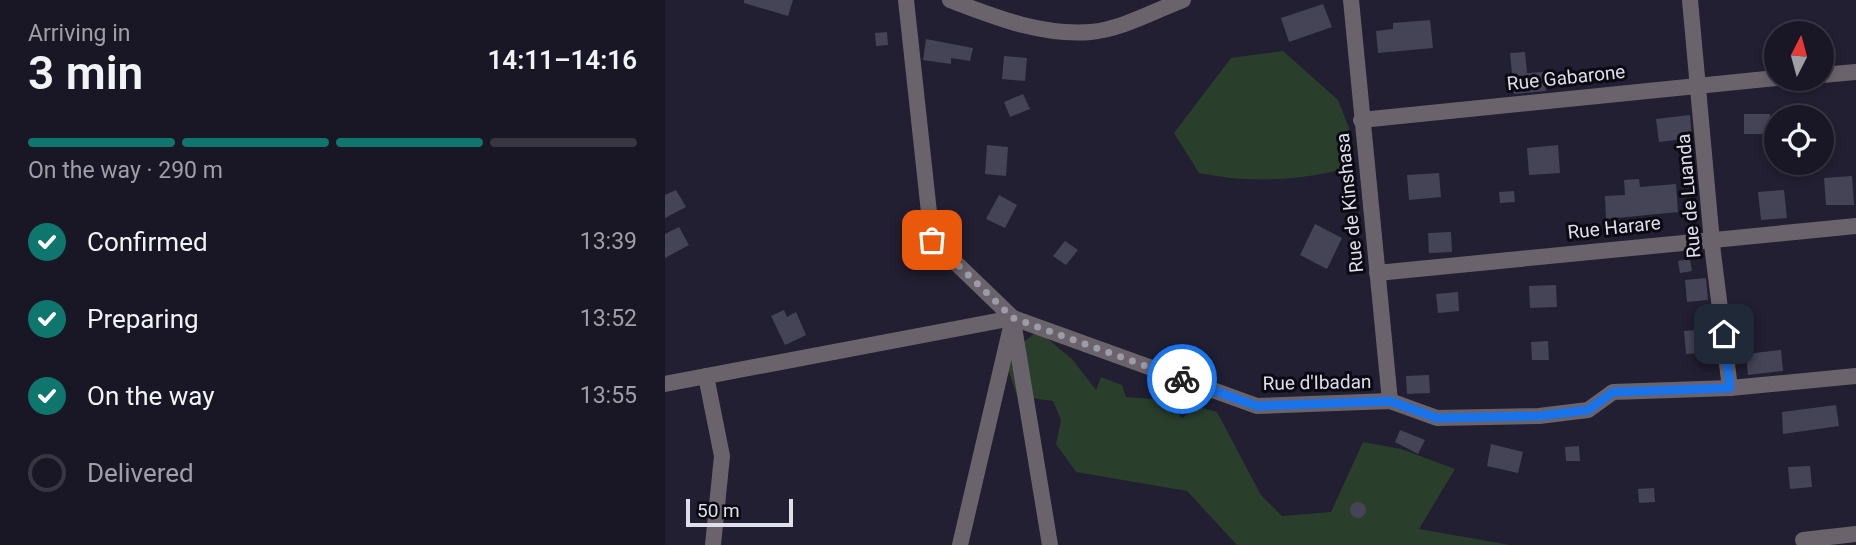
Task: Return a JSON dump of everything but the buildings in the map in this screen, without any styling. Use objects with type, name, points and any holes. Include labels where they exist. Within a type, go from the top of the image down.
[{"type":"street","name":"Rue d'Ibadan","points":[[906,0],[932,240],[1013,318],[1257,406],[1390,401],[1437,418],[1539,416],[1588,410],[1613,392],[1730,388],[1856,376]]},
{"type":"street","points":[[950,0],[1005,21],[1039,29],[1091,32],[1117,26],[1183,0]]},
{"type":"street","name":"Rue de Kinshasa","points":[[1351,0],[1390,401]]},
{"type":"street","name":"Rue de Luanda","points":[[1690,0],[1712,238],[1730,388]]},
{"type":"street","points":[[1834,74],[1856,72]]},
{"type":"street","name":"Rue Gabarone","points":[[1361,120],[1699,83],[1764,79]]},
{"type":"street","name":"Rue Harare","points":[[1377,273],[1712,238],[1856,226]]},
{"type":"street","points":[[665,384],[1013,318]]},
{"type":"street","points":[[963,542],[1013,318]]},
{"type":"street","points":[[1013,318],[1050,545]]},
{"type":"street","points":[[706,376],[722,456],[713,545]]},
{"type":"street","points":[[1803,540],[1856,534]]},
{"type":"green space","points":[[1283,51],[1338,100],[1349,128],[1340,170],[1305,177],[1270,179],[1199,173],[1174,133],[1231,58]]},
{"type":"green space","points":[[1038,331],[1072,359],[1096,390],[1101,377],[1122,385],[1126,397],[1166,400],[1182,418],[1199,407],[1217,412],[1261,495],[1282,516],[1331,512],[1363,442],[1401,449],[1455,469],[1419,529],[1510,545],[1237,545],[1187,491],[1076,472],[1056,444],[1061,420],[1053,401],[1017,396],[1004,357]]},
{"type":"way so far","points":[[932,240],[1013,318],[1182,379]]},
{"type":"route","points":[[1182,379],[1257,406],[1390,401],[1437,418],[1539,416],[1588,410],[1613,392],[1730,388],[1724,334]]}]
